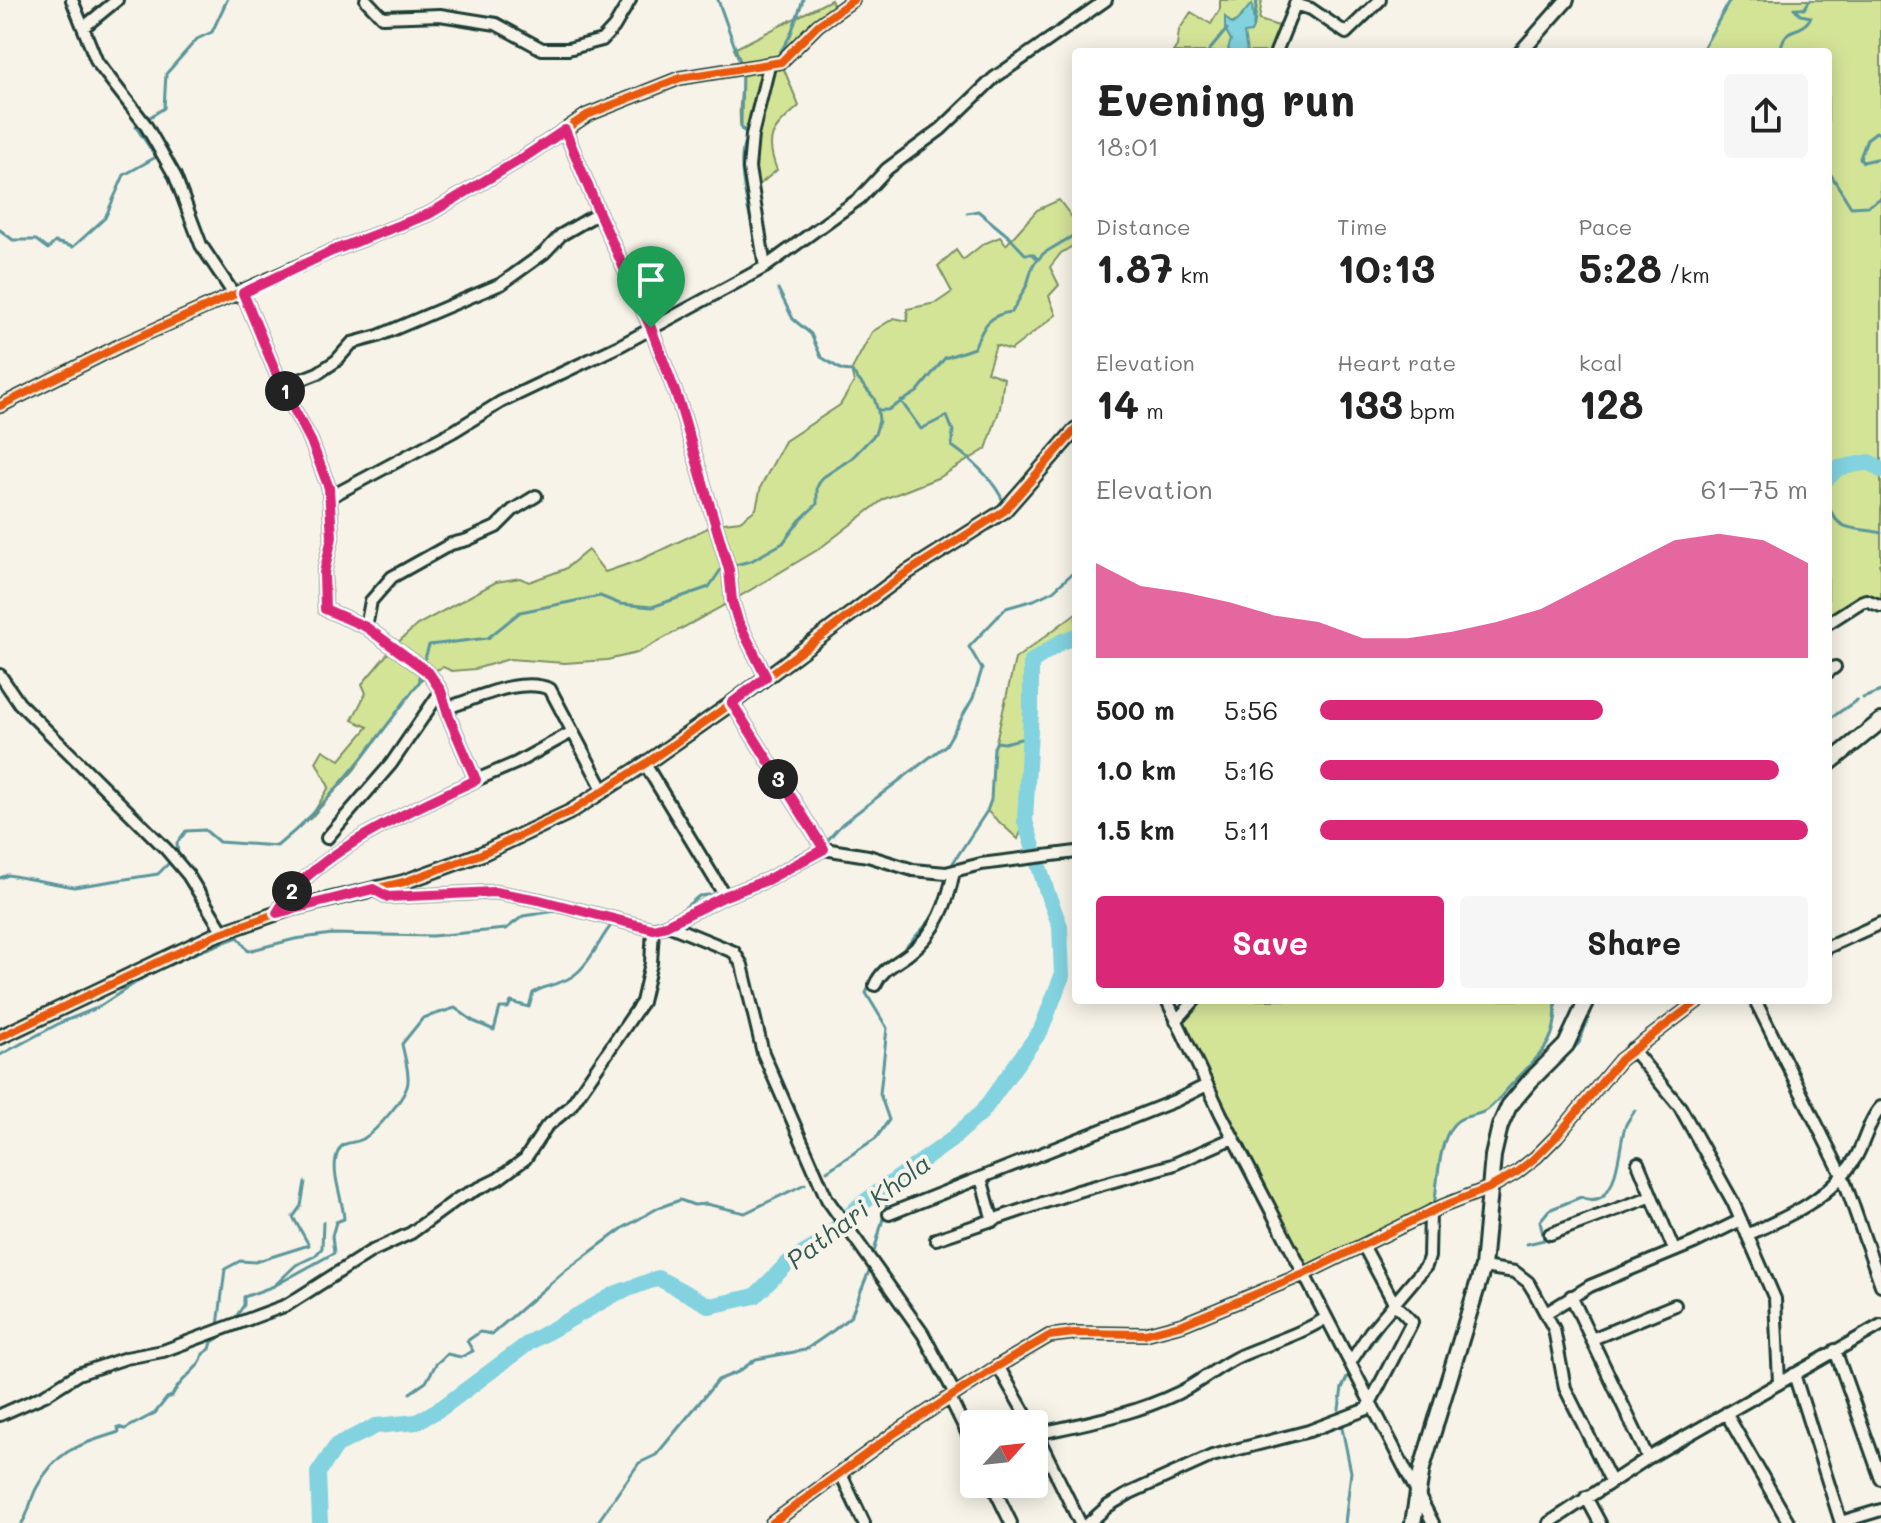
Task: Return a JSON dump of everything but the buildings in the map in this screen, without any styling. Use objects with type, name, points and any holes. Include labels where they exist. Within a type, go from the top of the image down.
[{"type":"main road","points":[[1832,761],[1881,721]]},
{"type":"main road","points":[[1413,1523],[1422,1468],[1483,1267],[1489,1188],[1500,1126],[1509,1106],[1566,1045],[1585,1004]]},
{"type":"street","points":[[72,0],[97,62],[145,124],[175,176],[201,245],[239,294],[311,441],[330,497],[332,537],[324,573],[325,609],[366,627],[429,673],[441,691],[476,780]]},
{"type":"street","points":[[84,27],[117,0]]},
{"type":"street","points":[[366,0],[382,17],[440,15],[496,24],[528,43],[552,50],[602,40],[630,0]]},
{"type":"street","points":[[0,406],[123,344],[332,251],[429,214],[523,158],[587,115],[680,78],[781,62],[818,25],[853,0]]},
{"type":"street","points":[[330,497],[454,431],[501,402],[651,328],[765,267],[860,198],[901,157],[941,129],[994,78],[1106,0]]},
{"type":"street","points":[[1278,48],[1296,2],[1346,33],[1380,0]]},
{"type":"street","points":[[1527,48],[1567,0]]},
{"type":"street","points":[[765,267],[749,168],[752,135],[769,66]]},
{"type":"street","points":[[565,130],[651,328],[680,405],[728,568],[738,621],[766,677]]},
{"type":"street","points":[[282,387],[318,373],[336,361],[352,343],[378,336],[501,284],[544,253],[561,235],[599,213]]},
{"type":"street","points":[[0,1037],[130,973],[223,932],[277,913],[404,882],[481,854],[570,812],[732,703],[903,575],[1004,511],[1072,434]]},
{"type":"street","points":[[366,627],[371,601],[392,577],[451,544],[496,527],[513,510],[536,496]]},
{"type":"street","points":[[1832,620],[1866,600],[1881,606]]},
{"type":"street","points":[[0,675],[19,703],[166,849],[195,885],[223,932]]},
{"type":"street","points":[[446,708],[512,688],[550,689],[604,791]]},
{"type":"street","points":[[327,838],[391,764],[441,691]]},
{"type":"street","points":[[732,703],[824,849]]},
{"type":"street","points":[[277,913],[284,899],[301,882],[402,814],[516,763],[572,732]]},
{"type":"street","points":[[645,764],[725,896]]},
{"type":"street","points":[[373,889],[388,897],[495,892],[653,929],[767,880],[824,849],[868,856],[913,870],[946,873],[981,864],[1072,852]]},
{"type":"street","points":[[875,985],[883,971],[910,954],[929,933],[945,907],[954,871]]},
{"type":"street","points":[[1832,943],[1881,923]]},
{"type":"street","points":[[668,925],[734,952],[742,965],[763,1053],[827,1199],[923,1334],[960,1413]]},
{"type":"street","points":[[0,1415],[45,1395],[78,1374],[126,1358],[163,1351],[287,1305],[370,1252],[411,1233],[459,1198],[525,1159],[546,1127],[570,1107],[586,1086],[642,1002],[651,963],[653,929]]},
{"type":"street","points":[[1169,1004],[1233,1138],[1433,1523]]},
{"type":"street","points":[[1176,1021],[1191,1004]]},
{"type":"street","points":[[772,1523],[892,1435],[1049,1336],[1074,1333],[1145,1334],[1161,1330],[1252,1297],[1443,1206],[1489,1188],[1536,1157],[1632,1049],[1694,1004]]},
{"type":"street","points":[[1757,1004],[1843,1177],[1881,1285]]},
{"type":"street","points":[[1632,1049],[1680,1107],[1741,1220],[1775,1299],[1779,1382]]},
{"type":"street","points":[[889,1214],[1207,1085]]},
{"type":"street","points":[[1747,1235],[1804,1208],[1843,1177],[1859,1151],[1875,1113],[1881,1107]]},
{"type":"street","points":[[936,1239],[1078,1191],[1172,1165],[1233,1138]]},
{"type":"street","points":[[1638,1163],[1674,1250]]},
{"type":"street","points":[[981,1178],[993,1221]]},
{"type":"street","points":[[1550,1234],[1650,1197]]},
{"type":"street","points":[[1350,1363],[1370,1332],[1426,1266],[1430,1212]]},
{"type":"street","points":[[1546,1313],[1590,1286],[1741,1220]]},
{"type":"street","points":[[1089,1523],[1108,1506],[1130,1493],[1202,1460],[1309,1431],[1362,1412],[1371,1403],[1412,1322],[1394,1303],[1363,1245]]},
{"type":"street","points":[[1483,1267],[1515,1272],[1522,1277],[1546,1313],[1558,1345],[1565,1388],[1611,1481]]},
{"type":"street","points":[[1571,1296],[1648,1458]]},
{"type":"street","points":[[1592,1339],[1675,1305]]},
{"type":"street","points":[[1048,1427],[1115,1417],[1153,1405],[1240,1356],[1291,1337],[1326,1318]]},
{"type":"street","points":[[1549,1523],[1648,1458],[1881,1325]]},
{"type":"street","points":[[1835,1350],[1881,1479]]},
{"type":"street","points":[[998,1366],[1023,1410]]},
{"type":"street","points":[[1794,1374],[1841,1523],[1881,1510]]},
{"type":"street","points":[[1726,1413],[1789,1523]]},
{"type":"street","points":[[1048,1458],[1080,1523]]},
{"type":"street","points":[[841,1474],[864,1523]]},
{"type":"street","points":[[1586,1497],[1600,1523]]},
{"type":"street","points":[[999,1498],[1011,1523]]},
{"type":"green space","points":[[831,0],[836,12],[781,62],[799,106],[773,134],[771,148],[777,170],[752,191],[753,130],[741,129],[742,79],[734,49]]},
{"type":"green space","points":[[1220,0],[1262,0],[1259,20],[1285,28],[1278,48],[1176,48],[1179,30],[1191,12],[1211,24],[1220,9]]},
{"type":"green space","points":[[1730,0],[1881,0],[1881,606],[1866,600],[1832,621],[1832,48],[1703,48]]},
{"type":"green space","points":[[1059,200],[1072,216],[1072,246],[1061,253],[1050,267],[1059,285],[1049,296],[1056,315],[1011,350],[996,345],[987,372],[1004,378],[1000,408],[986,449],[940,477],[884,499],[819,549],[637,653],[607,660],[565,663],[509,659],[475,669],[452,671],[443,667],[429,673],[354,770],[309,820],[329,787],[316,762],[323,750],[340,760],[368,727],[352,720],[366,693],[362,684],[394,646],[417,625],[496,582],[520,578],[529,582],[565,569],[588,550],[605,572],[640,560],[716,524],[740,521],[756,509],[761,486],[785,441],[840,405],[854,382],[851,371],[872,332],[894,318],[908,321],[907,309],[936,303],[952,292],[938,266],[956,250],[963,260],[983,244],[1000,237],[1006,245],[1037,210]]},
{"type":"green space","points":[[1072,616],[1072,638],[1031,662],[1025,821],[1018,839],[987,811],[991,800],[994,750],[1015,659]]},
{"type":"green space","points":[[1191,1004],[1555,1004],[1556,1014],[1551,1037],[1531,1065],[1491,1107],[1454,1124],[1442,1152],[1434,1206],[1304,1274],[1176,1021]]},
{"type":"water","points":[[1252,4],[1254,25],[1251,32],[1244,33],[1246,48],[1228,48],[1231,40],[1225,29],[1225,17],[1232,24]]},
{"type":"waterway","points":[[147,119],[164,108],[166,74],[197,39],[212,32],[227,0]]},
{"type":"waterway","points":[[718,0],[741,64]]},
{"type":"waterway","points":[[775,61],[790,36],[803,0]]},
{"type":"waterway","points":[[1254,25],[1257,0]]},
{"type":"waterway","points":[[1703,48],[1730,0]]},
{"type":"waterway","points":[[1781,48],[1787,35],[1802,27],[1811,17],[1800,15],[1794,8],[1804,9],[1810,0]]},
{"type":"waterway","points":[[1211,48],[1227,29]]},
{"type":"waterway","points":[[741,127],[742,71]]},
{"type":"waterway","points":[[766,96],[771,80]]},
{"type":"waterway","points":[[758,130],[763,111]]},
{"type":"waterway","points":[[0,230],[13,240],[36,240],[48,249],[55,242],[73,247],[105,218],[124,175],[156,157],[136,127],[141,124]]},
{"type":"waterway","points":[[750,130],[741,129],[747,133],[742,166],[747,205],[756,238]]},
{"type":"waterway","points":[[1881,135],[1876,132],[1867,139],[1860,158],[1863,162],[1881,158]]},
{"type":"waterway","points":[[1832,176],[1851,207],[1868,206],[1881,198]]},
{"type":"waterway","points":[[1881,176],[1881,191]]},
{"type":"waterway","points":[[967,213],[978,211],[1025,254],[1033,254],[1038,260]]},
{"type":"waterway","points":[[879,410],[888,410],[917,392],[945,358],[974,348],[992,319],[1012,312],[1027,285],[1033,265],[1044,253],[1072,236]]},
{"type":"waterway","points":[[424,662],[429,645],[488,638],[520,612],[600,596],[620,604],[652,607],[709,587],[722,568],[751,561],[783,543],[817,504],[817,487],[822,478],[852,458],[875,434],[879,421],[874,398],[851,371],[842,370],[821,357],[811,334],[793,319],[778,289]]},
{"type":"waterway","points":[[901,401],[921,429],[947,416],[953,431],[952,446],[982,471],[1004,503]]},
{"type":"waterway","points":[[1009,514],[1062,455]]},
{"type":"waterway","name":"Pathari Khola","points":[[1832,474],[1838,468],[1869,462],[1881,470]]},
{"type":"waterway","points":[[1832,514],[1849,528],[1881,533]]},
{"type":"waterway","points":[[958,548],[993,525]]},
{"type":"waterway","points":[[826,842],[842,824],[946,745],[973,698],[982,669],[969,647],[1006,608],[1053,591],[1072,574]]},
{"type":"waterway","name":"Pathari Khola","points":[[320,1523],[318,1473],[337,1445],[376,1426],[417,1422],[443,1407],[530,1342],[617,1293],[658,1278],[710,1306],[755,1296],[788,1263],[821,1243],[860,1205],[950,1141],[982,1112],[1041,1030],[1062,976],[1060,926],[1025,821],[1031,662],[1072,638]]},
{"type":"waterway","points":[[178,856],[177,843],[186,831],[205,830],[219,842],[277,846],[318,809],[354,768],[420,681],[419,671]]},
{"type":"waterway","points":[[1863,698],[1881,691]]},
{"type":"waterway","points":[[1832,717],[1857,700]]},
{"type":"waterway","points":[[951,866],[987,811],[997,742],[1029,737]]},
{"type":"waterway","points":[[779,868],[817,847]]},
{"type":"waterway","points":[[0,878],[8,875],[74,887],[158,874],[171,861]]},
{"type":"waterway","points":[[650,923],[675,916],[699,896],[718,894]]},
{"type":"waterway","points":[[172,962],[238,937],[248,951],[295,939],[332,934],[432,936],[506,929],[523,916],[556,911],[585,917]]},
{"type":"waterway","points":[[874,977],[880,966],[897,957],[935,915]]},
{"type":"waterway","points":[[274,1286],[334,1253],[332,1236],[336,1222],[344,1219],[335,1172],[338,1152],[343,1145],[369,1135],[403,1095],[408,1077],[402,1044],[423,1018],[455,1008],[473,1021],[494,1030],[500,1008],[508,1008],[511,1002],[529,1007],[533,993],[568,979],[579,971],[613,923]]},
{"type":"waterway","points":[[0,1055],[60,1023],[97,1008],[158,968]]},
{"type":"waterway","points":[[827,1171],[876,1138],[889,1120],[880,1094],[887,1028],[866,993],[871,983]]},
{"type":"waterway","points":[[1434,1206],[1442,1151],[1449,1131],[1458,1121],[1491,1107],[1539,1056],[1554,1027],[1555,1004]]},
{"type":"waterway","points":[[1532,1090],[1579,1043],[1594,1004]]},
{"type":"waterway","points":[[1527,1244],[1544,1240],[1540,1221],[1549,1210],[1581,1197],[1594,1200],[1603,1196],[1615,1176],[1625,1127],[1635,1110]]},
{"type":"waterway","points":[[874,1252],[893,1181]]},
{"type":"waterway","points":[[218,1326],[225,1269],[240,1261],[255,1262],[309,1245],[293,1217],[301,1206],[305,1182]]},
{"type":"waterway","points":[[410,1393],[426,1382],[436,1364],[447,1354],[461,1357],[473,1351],[467,1341],[480,1332],[492,1334],[565,1271],[623,1228],[658,1208],[680,1200],[745,1213],[805,1184]]},
{"type":"waterway","points":[[1401,1304],[1432,1268],[1435,1216]]},
{"type":"waterway","points":[[233,1321],[244,1305],[244,1297],[274,1286],[296,1265],[315,1256],[322,1248],[323,1222]]},
{"type":"waterway","points":[[597,1523],[639,1463],[656,1455],[718,1380],[738,1372],[756,1359],[805,1350],[834,1330],[851,1316],[869,1271]]},
{"type":"waterway","points":[[1357,1363],[1394,1312]]},
{"type":"waterway","points":[[22,1523],[37,1487],[53,1464],[71,1450],[119,1432],[118,1427],[125,1429],[155,1413],[198,1365],[212,1342],[220,1337],[219,1334]]},
{"type":"waterway","points":[[1339,1409],[1342,1388],[1349,1374]]},
{"type":"waterway","points":[[1341,1423],[1351,1472],[1345,1523]]},
{"type":"cycle path","points":[[0,406],[123,344],[332,251],[429,214],[523,158],[587,115],[680,78],[781,62],[818,25],[853,0]]},
{"type":"cycle path","points":[[0,1037],[215,935],[289,909],[404,882],[481,854],[570,812],[732,703],[903,575],[1004,511],[1072,434]]},
{"type":"cycle path","points":[[772,1523],[892,1435],[1049,1336],[1074,1333],[1145,1334],[1183,1324],[1304,1274],[1443,1206],[1489,1188],[1536,1157],[1620,1060],[1694,1004]]},
{"type":"route","points":[[565,130],[578,166],[651,328],[680,405],[716,524],[730,574],[732,601],[738,621],[766,677],[732,703],[824,849],[767,880],[653,929],[622,919],[495,892],[388,897],[373,889],[277,913],[284,899],[301,882],[334,857],[402,814],[476,780],[441,691],[429,673],[366,627],[325,609],[324,573],[332,537],[329,488],[311,441],[282,387],[243,293],[332,251],[429,214],[565,130]]}]
